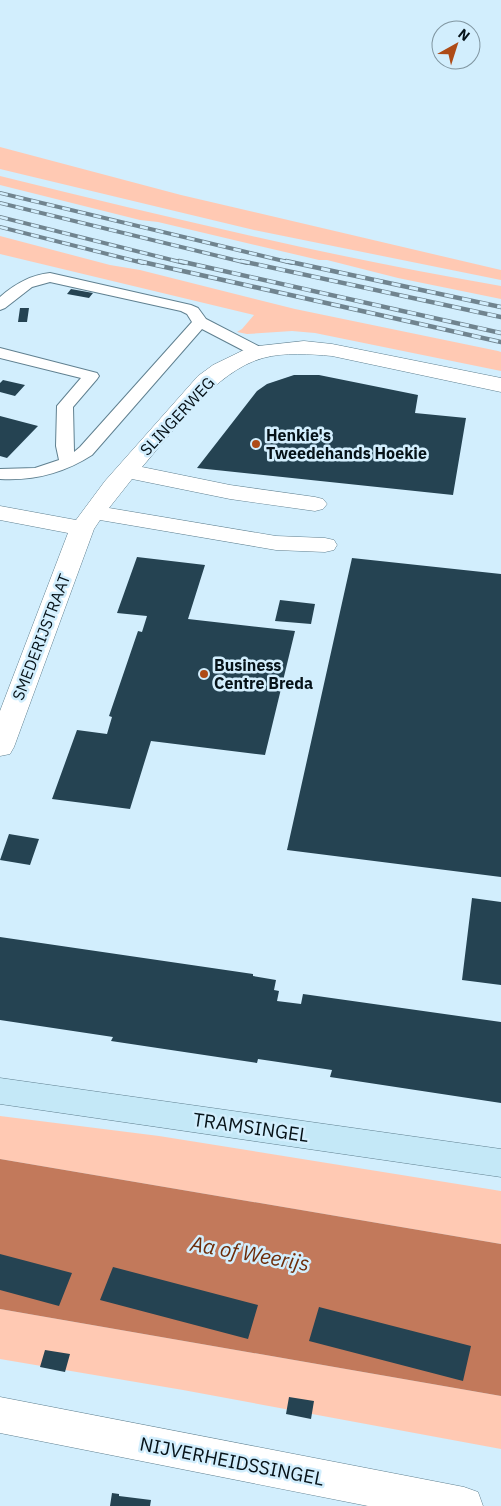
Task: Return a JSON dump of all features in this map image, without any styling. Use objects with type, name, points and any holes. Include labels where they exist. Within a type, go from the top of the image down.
[{"type":"main road","name":"TRAMSINGEL","points":[[0,1091],[501,1163]]},
{"type":"street","name":"SLINGERWEG","points":[[88,520],[126,470],[206,381],[239,360],[258,352],[304,347],[332,350],[501,384]]},
{"type":"street","points":[[126,470],[230,492],[315,504]]},
{"type":"street","points":[[0,514],[88,520],[276,543],[325,545]]},
{"type":"street","name":"SMEDERIJSTRAAT","points":[[0,747],[88,520]]},
{"type":"street","name":"NIJVERHEIDSSINGEL","points":[[0,1415],[464,1506]]},
{"type":"lane","points":[[0,305],[29,281],[53,277],[179,306],[193,311],[200,322],[258,352]]},
{"type":"lane","points":[[0,474],[46,472],[68,463],[86,451],[200,322]]},
{"type":"lane","points":[[0,353],[91,376],[64,406],[64,446],[68,463]]},
{"type":"shaded area","points":[[0,147],[181,195],[501,270],[501,280],[254,230],[0,169]]},
{"type":"shaded area","points":[[0,176],[312,249],[501,286],[501,299],[398,278],[158,222],[140,220],[0,185]]},
{"type":"shaded area","points":[[0,236],[110,265],[140,270],[295,309],[498,351],[501,352],[501,371],[315,333],[292,331],[247,334],[237,332],[254,315],[0,254]]},
{"type":"shaded area","points":[[0,1116],[159,1136],[501,1191],[501,1244],[0,1159]]},
{"type":"shaded area","points":[[0,1309],[501,1396],[501,1449],[183,1390],[0,1359]]},
{"type":"water","name":"Aa of Weerijs","points":[[0,1159],[501,1244],[501,1396],[0,1309]]},
{"type":"building","points":[[71,289],[93,293],[89,298],[67,294]]},
{"type":"building","points":[[20,308],[29,308],[27,322],[18,322]]},
{"type":"building","points":[[294,375],[319,375],[418,395],[415,413],[466,418],[453,495],[197,468],[257,391],[267,384]]},
{"type":"building","points":[[3,380],[25,385],[15,396],[0,392],[0,383]]},
{"type":"building","points":[[0,416],[38,426],[7,458],[0,456]]},
{"type":"building","name":"Business Centre Breda","points":[[137,557],[205,565],[188,619],[295,631],[265,755],[151,741],[130,809],[52,799],[77,730],[107,734],[112,717],[109,716],[138,631],[142,632],[147,616],[117,613]]},
{"type":"building","points":[[352,558],[501,574],[501,877],[287,850]]},
{"type":"building","points":[[280,600],[315,604],[311,624],[275,621]]},
{"type":"building","points":[[9,834],[39,839],[30,865],[0,860]]},
{"type":"building","points":[[472,898],[501,902],[501,985],[462,980]]},
{"type":"building","points":[[0,937],[253,974],[253,976],[276,980],[274,990],[279,991],[277,1001],[301,1004],[303,994],[501,1022],[501,1103],[330,1077],[332,1070],[258,1059],[257,1063],[111,1041],[113,1037],[0,1020]]},
{"type":"building","points":[[0,1254],[72,1273],[59,1306],[0,1290]]},
{"type":"building","points":[[113,1267],[258,1305],[248,1339],[100,1300]]},
{"type":"building","points":[[319,1307],[471,1346],[463,1381],[309,1341]]},
{"type":"building","points":[[45,1350],[70,1354],[65,1372],[40,1367]]},
{"type":"building","points":[[289,1397],[314,1401],[311,1419],[286,1414]]},
{"type":"building","points":[[112,1493],[119,1494],[119,1496],[151,1500],[150,1506],[110,1506]]},
{"type":"railway","points":[[0,193],[292,263]]},
{"type":"railway","points":[[0,203],[247,263]]},
{"type":"railway","points":[[0,217],[184,263]]},
{"type":"railway","points":[[0,227],[143,263]]},
{"type":"railway","points":[[138,261],[501,342]]},
{"type":"railway","points":[[179,261],[501,333]]},
{"type":"railway","points":[[241,261],[501,317]]},
{"type":"railway","points":[[286,261],[501,307]]},
{"type":"place","name":"Henkie's Tweedehands Hoekie","points":[[256,444]]},
{"type":"place","name":"Business Centre Breda","points":[[204,674]]}]
